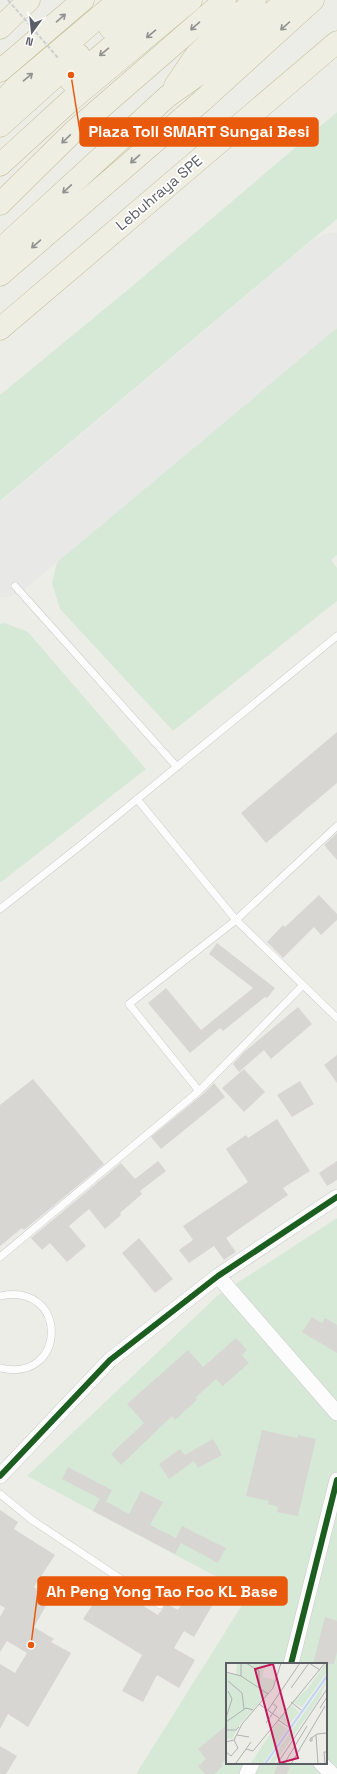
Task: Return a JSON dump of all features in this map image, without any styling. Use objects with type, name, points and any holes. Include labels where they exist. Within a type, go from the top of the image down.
[{"type":"highway","points":[[0,28],[29,0]]},
{"type":"highway","points":[[0,71],[83,0]]},
{"type":"highway","points":[[0,104],[15,88],[119,0]]},
{"type":"highway","points":[[0,126],[142,0]]},
{"type":"highway","points":[[0,147],[21,126],[166,0]]},
{"type":"highway","points":[[0,165],[71,100],[191,0]]},
{"type":"highway","points":[[0,204],[74,132],[225,0]]},
{"type":"highway","points":[[168,96],[196,55],[256,0]]},
{"type":"highway","points":[[0,250],[168,96],[202,72],[287,0]]},
{"type":"highway","points":[[0,275],[202,101],[313,0]]},
{"type":"highway","name":"Lebuhraya SPE","points":[[0,329],[337,42]]},
{"type":"highway","name":"Lebuhraya SPE","points":[[0,340],[337,53]]},
{"type":"street","points":[[0,1476],[110,1360],[218,1276],[337,1197]]},
{"type":"street","points":[[218,1276],[337,1413]]},
{"type":"street","points":[[290,1663],[337,1480]]},
{"type":"street","points":[[247,1774],[252,1764]]},
{"type":"street","points":[[322,1764],[332,1774]]},
{"type":"lane","points":[[16,586],[177,767]]},
{"type":"lane","points":[[0,909],[137,800],[337,636]]},
{"type":"lane","points":[[137,800],[236,920],[337,1018]]},
{"type":"lane","points":[[199,1091],[129,1004],[236,920],[337,826]]},
{"type":"lane","points":[[0,1257],[199,1091],[303,985]]},
{"type":"lane","points":[[0,1296],[11,1294],[25,1295],[35,1300],[50,1317],[52,1330],[49,1348],[43,1357],[33,1366],[25,1369],[12,1370],[0,1368]]},
{"type":"lane","points":[[0,1494],[32,1520],[160,1605]]},
{"type":"path","points":[[8,0],[59,59]]},
{"type":"green space","points":[[337,112],[337,219],[0,501],[0,395],[136,283]]},
{"type":"green space","points":[[337,324],[337,555],[331,560],[337,568],[337,601],[173,731],[60,609],[52,583],[58,558]]},
{"type":"green space","points":[[5,623],[28,632],[146,769],[0,883],[0,624]]},
{"type":"green space","points":[[337,1218],[337,1774],[136,1774],[249,1594],[27,1476],[217,1296]]},
{"type":"building","points":[[337,732],[337,783],[266,843],[241,813]]},
{"type":"building","points":[[337,833],[337,860],[324,845]]},
{"type":"building","points":[[319,895],[337,914],[337,920],[321,935],[314,927],[283,958],[267,942],[283,925],[285,927]]},
{"type":"building","points":[[217,943],[275,988],[267,998],[265,997],[223,1031],[220,1028],[190,1053],[148,1003],[166,988],[201,1030],[253,988],[209,954]]},
{"type":"building","points":[[298,1007],[312,1024],[271,1059],[264,1050],[239,1072],[233,1064],[244,1052]]},
{"type":"building","points":[[337,1055],[337,1083],[324,1065]]},
{"type":"building","points":[[244,1069],[265,1092],[244,1112],[222,1088]]},
{"type":"building","points":[[33,1079],[104,1164],[24,1230],[22,1228],[0,1246],[0,1105]]},
{"type":"building","points":[[300,1081],[314,1104],[292,1117],[277,1095]]},
{"type":"building","points":[[214,1083],[225,1097],[161,1149],[151,1137],[202,1095]]},
{"type":"building","points":[[277,1119],[310,1171],[283,1188],[288,1195],[226,1238],[236,1252],[224,1260],[214,1246],[189,1263],[179,1250],[193,1240],[183,1226],[248,1182],[226,1149],[246,1135],[248,1138]]},
{"type":"building","points":[[158,1161],[166,1171],[140,1191],[142,1194],[120,1213],[121,1215],[105,1229],[89,1209],[69,1226],[86,1246],[67,1262],[50,1243],[42,1250],[31,1238],[121,1163],[135,1179]]},
{"type":"building","points":[[337,1161],[337,1180],[327,1186],[319,1173]]},
{"type":"building","points":[[139,1238],[173,1279],[155,1293],[122,1253]]},
{"type":"building","points":[[312,1317],[322,1323],[325,1318],[337,1325],[337,1353],[302,1332]]},
{"type":"building","points":[[236,1338],[247,1350],[242,1355],[249,1363],[223,1386],[216,1379],[195,1398],[197,1400],[175,1420],[172,1416],[121,1465],[111,1454],[144,1423],[127,1404],[188,1350],[203,1367]]},
{"type":"building","points":[[262,1430],[297,1438],[298,1435],[316,1439],[298,1516],[277,1512],[278,1507],[268,1504],[269,1501],[246,1496]]},
{"type":"building","points":[[213,1439],[222,1455],[198,1468],[194,1461],[169,1479],[159,1464],[180,1449],[185,1455]]},
{"type":"building","points":[[68,1467],[112,1490],[106,1502],[62,1479]]},
{"type":"building","points":[[141,1491],[163,1502],[150,1525],[176,1538],[182,1526],[226,1548],[218,1563],[181,1543],[175,1554],[93,1511],[100,1498],[129,1514]]},
{"type":"building","points":[[0,1510],[18,1522],[14,1529],[55,1555],[34,1587],[51,1597],[34,1627],[54,1639],[51,1642],[71,1653],[28,1727],[8,1714],[0,1729],[0,1664],[15,1673],[27,1653],[7,1641],[0,1652],[0,1617],[5,1608],[0,1605]]},
{"type":"building","points":[[196,1579],[220,1592],[194,1637],[184,1631],[174,1648],[195,1660],[179,1688],[157,1675],[143,1702],[122,1691],[142,1655],[83,1619],[107,1583],[158,1615],[165,1603],[178,1610]]},
{"type":"building","points":[[325,1617],[337,1621],[337,1652],[334,1664],[313,1663]]},
{"type":"building","points":[[226,1726],[226,1759],[221,1764],[223,1766],[214,1774],[205,1774],[198,1766],[206,1759],[198,1749]]},
{"type":"building","points":[[0,1746],[17,1756],[6,1774],[0,1774]]},
{"type":"building","points":[[278,1764],[290,1766],[287,1774],[274,1774]]},
{"type":"runway","points":[[0,556],[337,274]]},
{"type":"cycle path","points":[[0,1476],[110,1360],[218,1276],[337,1197]]},
{"type":"cycle path","points":[[291,1663],[337,1480]]},
{"type":"place","name":"Plaza Toll SMART Sungai Besi","points":[[71,75]]},
{"type":"place","name":"Ah Peng Yong Tao Foo KL Base","points":[[31,1645]]}]
